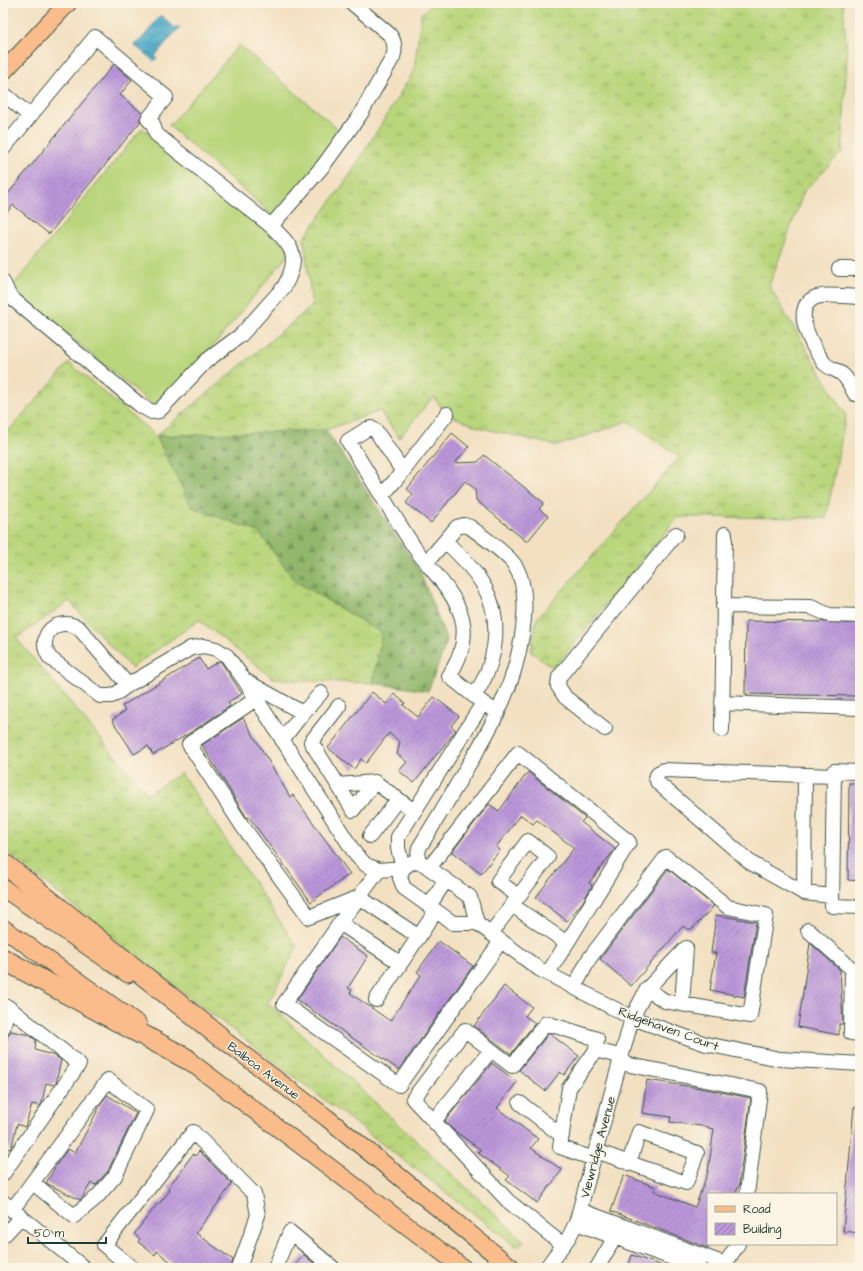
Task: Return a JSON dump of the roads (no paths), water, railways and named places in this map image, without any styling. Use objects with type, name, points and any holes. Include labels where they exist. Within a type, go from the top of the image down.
[{"type":"highway","points":[[3,863],[219,1036]]},
{"type":"highway","points":[[3,959],[187,1059]]},
{"type":"main road","points":[[3,72],[68,3]]},
{"type":"main road","name":"Balboa Avenue","points":[[3,888],[219,1036],[327,1118],[512,1268]]},
{"type":"main road","points":[[3,928],[187,1059],[463,1268]]},
{"type":"street","points":[[270,226],[323,166],[360,115],[394,53],[395,45],[389,34],[352,3]]},
{"type":"street","points":[[3,149],[94,37],[166,97],[148,119],[153,124],[156,134],[270,226],[288,243],[294,256],[291,271],[284,287],[241,335],[206,361],[173,397],[156,412],[149,411],[141,406],[14,300],[9,295],[3,282]]},
{"type":"street","points":[[3,93],[30,116]]},
{"type":"street","points":[[839,269],[860,269]]},
{"type":"street","points":[[860,297],[825,296],[814,299],[807,305],[803,321],[812,343],[825,364],[844,375],[855,394],[860,394]]},
{"type":"street","points":[[381,494],[387,490],[404,470],[447,414]]},
{"type":"street","points":[[404,470],[400,467],[376,431],[371,428],[366,429],[348,441],[414,548],[452,596],[458,608],[462,619],[462,648],[456,666],[449,676],[478,700],[498,713]]},
{"type":"street","points":[[423,865],[419,848],[490,730],[502,705],[514,670],[524,619],[525,603],[520,578],[514,565],[508,558],[470,527],[464,524],[457,527],[426,563]]},
{"type":"street","points":[[605,729],[565,697],[558,686],[558,676],[676,534]]},
{"type":"street","points":[[722,730],[724,534]]},
{"type":"street","points":[[128,685],[79,628],[73,625],[59,624],[48,632],[44,646],[50,658],[100,696],[111,696],[116,694],[128,685],[191,648],[204,646],[216,649],[227,656],[245,681],[356,855],[366,865],[379,870],[403,868],[412,862],[423,865],[470,897],[477,923],[453,923],[404,888],[400,878],[403,868],[398,848],[398,837],[414,812],[478,700],[493,655],[495,638],[493,614],[490,601],[482,583],[462,556],[445,541]]},
{"type":"street","points":[[723,606],[811,607],[829,615],[860,616]]},
{"type":"street","points":[[245,681],[303,713]]},
{"type":"street","points":[[282,740],[321,693]]},
{"type":"street","points":[[256,700],[190,744],[243,827],[309,917],[359,898]]},
{"type":"street","points":[[722,703],[860,708]]},
{"type":"street","points":[[339,706],[311,742],[353,810],[375,782]]},
{"type":"street","points":[[423,865],[518,753],[629,842],[548,973]]},
{"type":"street","points":[[832,896],[804,893],[751,863],[658,784],[656,778],[658,773],[664,770],[834,776]]},
{"type":"street","points":[[860,772],[834,771],[832,896],[832,906],[860,907]]},
{"type":"street","points":[[804,893],[805,775]]},
{"type":"street","points":[[338,785],[375,782],[414,812]]},
{"type":"street","points":[[370,836],[398,799]]},
{"type":"street","points":[[574,988],[589,959],[666,857],[728,907],[766,915],[750,1016],[665,1001],[647,989]]},
{"type":"street","points":[[379,870],[284,1004],[399,1084],[496,937],[515,900],[567,943]]},
{"type":"street","points":[[376,1000],[419,937],[446,880]]},
{"type":"street","points":[[359,898],[419,937]]},
{"type":"street","points":[[340,923],[400,964]]},
{"type":"street","name":"Ridgehaven Court","points":[[477,923],[539,969],[632,1018],[706,1044],[780,1059],[860,1064]]},
{"type":"street","points":[[808,930],[856,969],[851,1034],[860,1034]]},
{"type":"street","name":"Viewridge Avenue","points":[[546,1268],[569,1237],[578,1216],[632,1018],[647,989],[686,948],[682,1004]]},
{"type":"street","points":[[3,1028],[8,1007],[79,1064],[3,1174]]},
{"type":"street","points":[[563,1245],[508,1201],[414,1100],[465,1030],[512,1066],[546,1023],[597,1039],[596,1050],[569,1088],[560,1147],[628,1163],[686,1183],[697,1153],[639,1132],[628,1163]]},
{"type":"street","points":[[434,1121],[491,1050]]},
{"type":"street","points":[[596,1050],[621,1060],[760,1091],[747,1193]]},
{"type":"street","points":[[3,1234],[5,1234],[12,1210],[108,1080],[147,1110],[115,1176],[97,1197],[74,1216],[33,1183]]},
{"type":"street","points":[[520,1104],[562,1136]]},
{"type":"street","points":[[132,1268],[104,1245],[193,1132],[254,1194],[258,1215],[239,1268]]},
{"type":"street","points":[[12,1210],[84,1268]]},
{"type":"street","points":[[578,1216],[615,1237],[699,1268]]},
{"type":"street","points":[[578,1216],[724,1264],[737,1245]]},
{"type":"street","points":[[275,1268],[290,1232],[333,1268]]},
{"type":"street","points":[[597,1268],[615,1237]]},
{"type":"water","points":[[161,15],[175,28],[180,27],[179,30],[176,31],[155,56],[157,58],[154,61],[134,45],[137,41],[139,42]]}]
